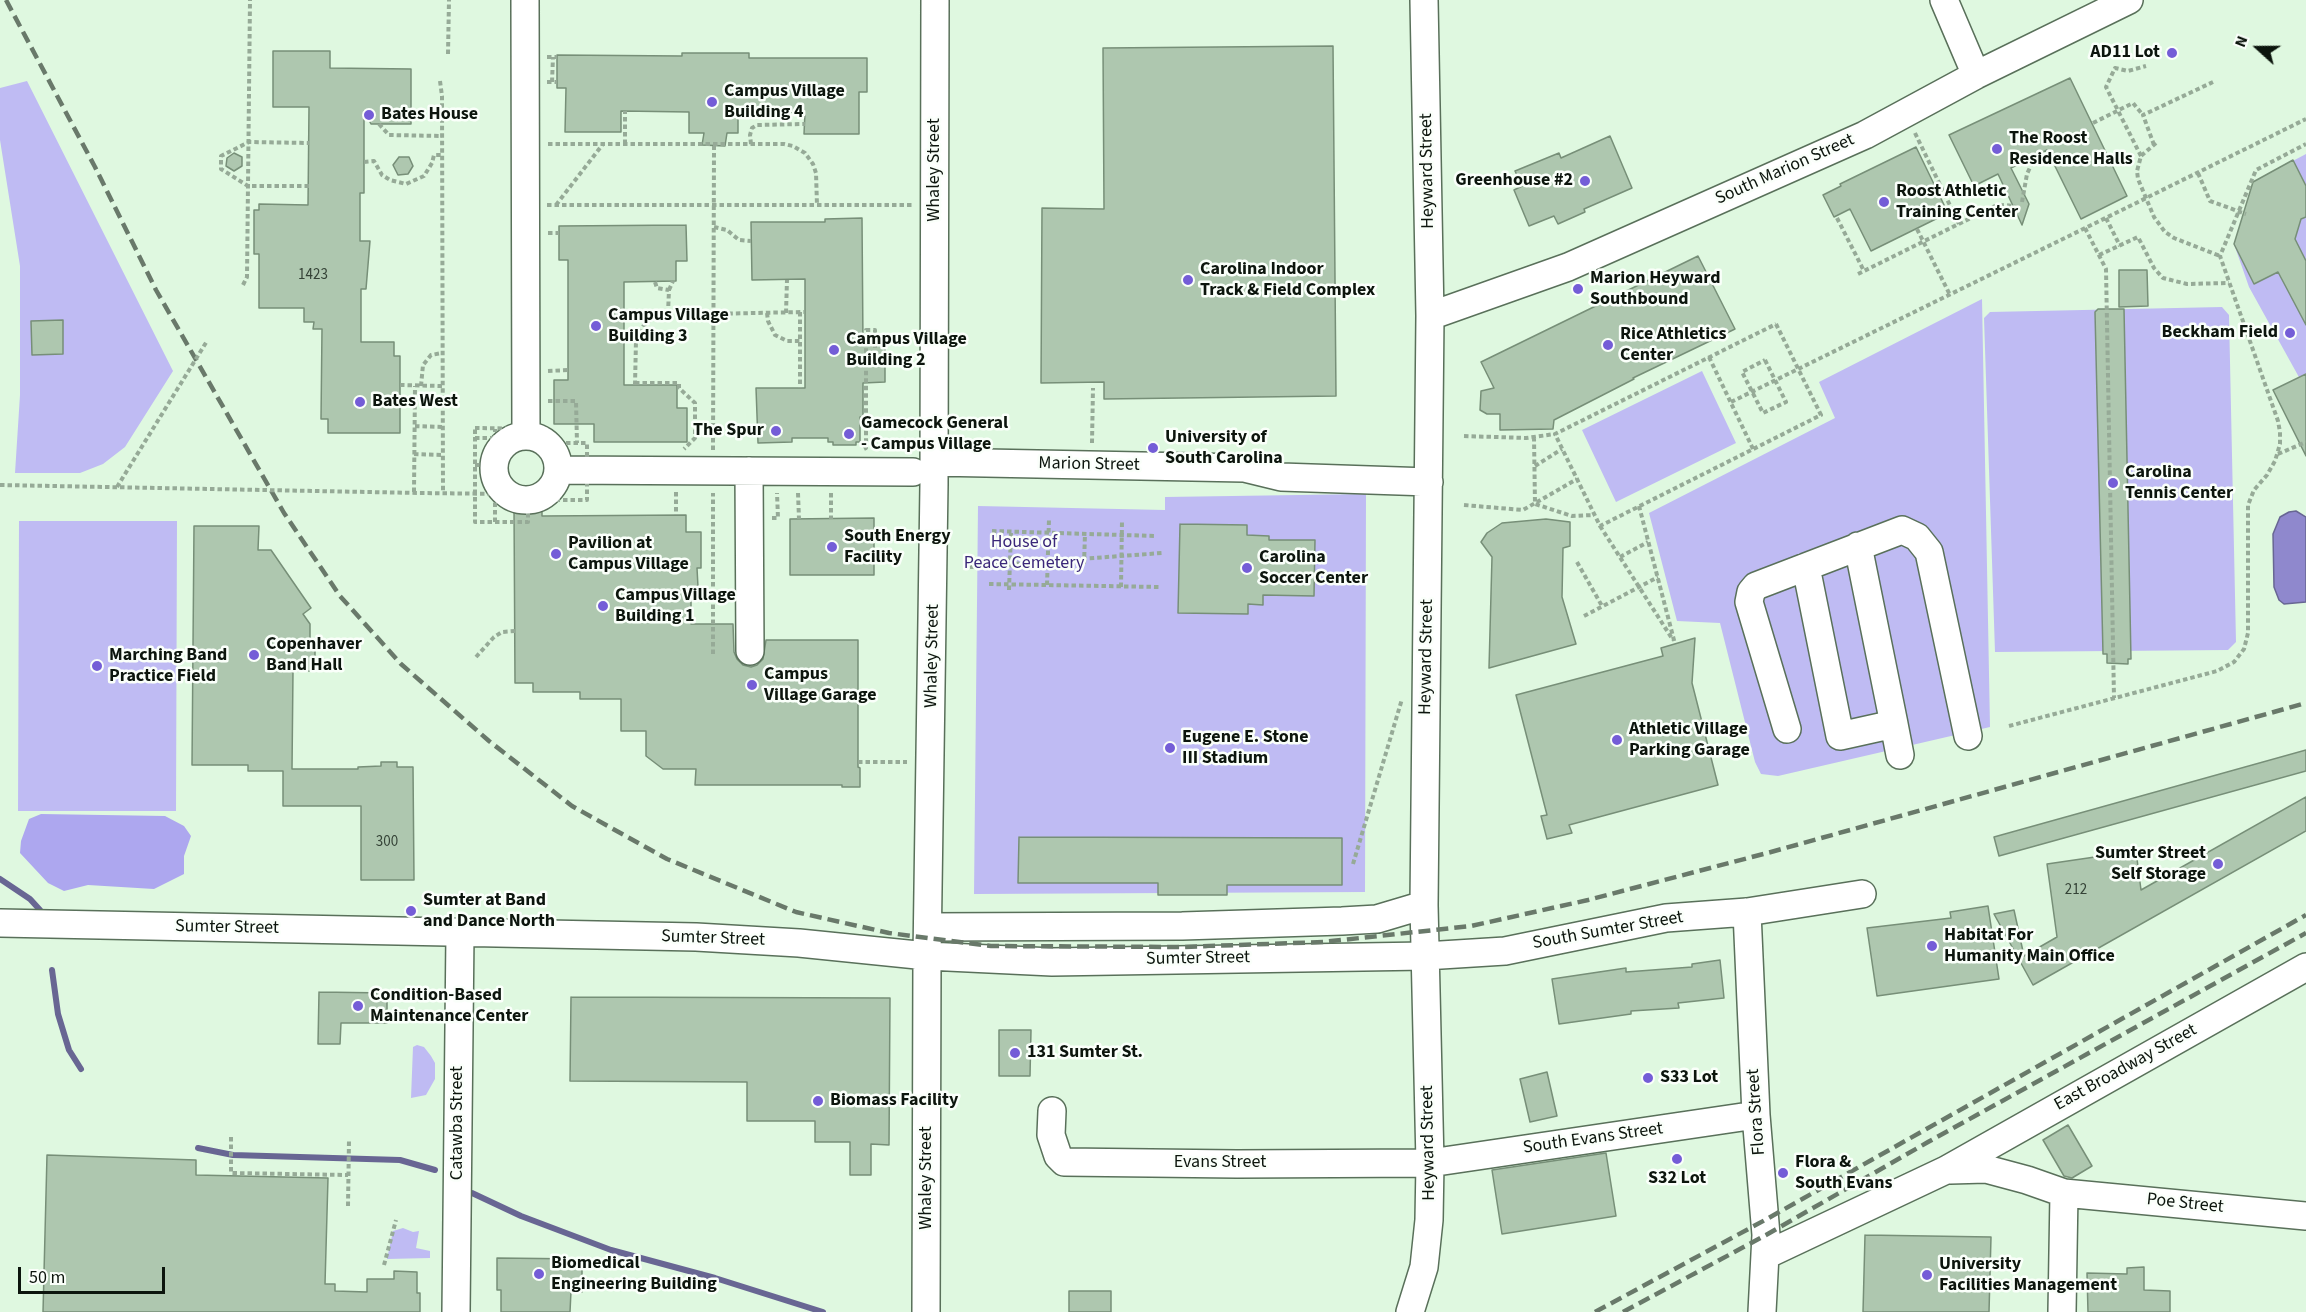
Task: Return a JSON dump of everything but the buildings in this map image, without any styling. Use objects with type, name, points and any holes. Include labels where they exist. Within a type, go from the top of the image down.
[{"type":"street","points":[[517,435],[555,453],[558,470],[556,480],[542,496],[499,482],[499,451],[517,435],[526,402],[525,0]]},
{"type":"street","name":"Whaley Street","points":[[926,1312],[927,956],[933,710],[924,467],[935,0]]},
{"type":"street","name":"Heyward Street","points":[[1410,1312],[1424,1267],[1429,1220],[1430,1162],[1424,905],[1431,316],[1424,0]]},
{"type":"street","points":[[1944,0],[1976,75]]},
{"type":"street","name":"South Marion Street","points":[[1431,316],[1568,267],[1865,135],[1976,75],[2129,0]]},
{"type":"street","name":"Marion Street","points":[[558,470],[749,471],[924,467],[1244,468],[1281,477],[1429,473]]},
{"type":"street","points":[[749,471],[750,651]]},
{"type":"street","points":[[1787,729],[1749,602],[1756,586],[1902,530],[1917,537],[1929,552],[1968,736]]},
{"type":"street","points":[[1858,546],[1900,755]]},
{"type":"street","points":[[1806,567],[1840,736],[1894,724]]},
{"type":"street","name":"South Sumter Street","points":[[1425,956],[1505,951],[1666,918],[1747,912],[1862,894]]},
{"type":"street","name":"Sumter Street","points":[[928,927],[1182,926],[1364,920],[1424,905]]},
{"type":"street","name":"Flora Street","points":[[1747,912],[1756,1115],[1766,1255],[1762,1312]]},
{"type":"street","name":"Sumter Street","points":[[6,923],[696,938],[800,943],[927,956],[1052,962],[1425,956]]},
{"type":"street","name":"Catawba Street","points":[[456,1312],[460,933]]},
{"type":"street","name":"East Broadway Street","points":[[1766,1255],[1946,1170],[2306,967]]},
{"type":"street","name":"Evans Street","points":[[1052,1111],[1051,1135],[1058,1156],[1064,1162],[1237,1164],[1430,1162]]},
{"type":"street","name":"South Evans Street","points":[[1430,1162],[1756,1115]]},
{"type":"street","name":"East Broadway Street","points":[[1946,1170],[1986,1169],[2064,1193]]},
{"type":"street","points":[[2062,1312],[2064,1193]]},
{"type":"street","name":"Poe Street","points":[[2064,1193],[2306,1216]]},
{"type":"path","points":[[243,285],[247,277],[250,0]]},
{"type":"path","points":[[448,54],[449,0]]},
{"type":"path","points":[[552,82],[553,57]]},
{"type":"path","points":[[2141,156],[2106,87],[2115,68],[2128,71],[2146,66]]},
{"type":"path","points":[[440,81],[443,493]]},
{"type":"path","points":[[2143,115],[2213,82]]},
{"type":"path","points":[[2093,123],[2133,103],[2143,115],[2155,144],[2141,156],[2138,164],[2138,179],[2159,226],[2174,238],[2220,256]]},
{"type":"path","points":[[625,111],[625,144]]},
{"type":"path","points":[[1906,113],[1959,224]]},
{"type":"path","points":[[1731,402],[2306,119]]},
{"type":"path","points":[[379,124],[389,135],[442,136]]},
{"type":"path","points":[[751,144],[752,128],[757,125],[805,124]]},
{"type":"path","points":[[309,142],[249,142],[221,156],[221,170],[248,186],[309,186]]},
{"type":"path","points":[[525,144],[784,144],[805,153],[813,164],[816,173],[817,205]]},
{"type":"path","points":[[555,205],[603,144]]},
{"type":"path","points":[[2009,726],[2217,672],[2227,668],[2244,649],[2248,633],[2248,505],[2254,490],[2267,475],[2280,444],[2278,421],[2220,256],[2256,170],[2306,144]]},
{"type":"path","points":[[713,654],[714,146]]},
{"type":"path","points":[[364,162],[374,162],[382,175],[390,180],[406,184],[424,176],[432,164],[434,155],[442,155]]},
{"type":"path","points":[[2022,202],[2027,174],[2032,163],[2041,156],[2055,157]]},
{"type":"path","points":[[2198,173],[2210,201],[2246,214]]},
{"type":"path","points":[[525,205],[916,205]]},
{"type":"path","points":[[1858,274],[1995,206],[2015,206]]},
{"type":"path","points":[[1838,218],[1864,271]]},
{"type":"path","points":[[2106,218],[2120,246]]},
{"type":"path","points":[[714,227],[727,230],[739,240],[751,241]]},
{"type":"path","points":[[2085,228],[2106,269],[2114,698]]},
{"type":"path","points":[[1917,229],[1950,295]]},
{"type":"path","points":[[2099,255],[2138,237],[2154,268],[2163,278],[2187,284],[2229,283]]},
{"type":"path","points":[[786,313],[787,280]]},
{"type":"path","points":[[668,313],[669,290],[673,281]]},
{"type":"path","points":[[656,282],[657,288],[669,290]]},
{"type":"path","points":[[676,515],[676,457],[695,438],[695,404],[679,388],[679,382],[635,384],[635,348],[644,325],[656,315],[668,313],[802,312],[800,388]]},
{"type":"path","points":[[767,313],[775,335],[787,341],[800,341]]},
{"type":"path","points":[[1464,436],[1534,437],[1555,434],[1776,324],[1821,415],[1600,526]]},
{"type":"path","points":[[861,449],[866,448],[866,330],[875,330],[875,364],[899,363]]},
{"type":"path","points":[[117,487],[207,340]]},
{"type":"path","points":[[421,386],[423,365],[430,355],[442,353]]},
{"type":"path","points":[[1709,357],[1753,449]]},
{"type":"path","points":[[1765,360],[1775,381],[1786,402],[1763,413],[1742,372],[1765,360]]},
{"type":"path","points":[[400,386],[442,386]]},
{"type":"path","points":[[414,492],[415,386]]},
{"type":"path","points":[[1092,447],[1093,388]]},
{"type":"path","points":[[526,402],[576,401],[577,443]]},
{"type":"path","points":[[866,424],[914,426]]},
{"type":"path","points":[[415,426],[443,427]]},
{"type":"path","points":[[0,485],[475,494],[499,482],[587,500],[587,443],[475,429],[475,438],[499,482],[528,522],[474,522],[475,494]]},
{"type":"path","points":[[1555,434],[1600,526],[1676,644],[1639,506]]},
{"type":"path","points":[[475,438],[517,435]]},
{"type":"path","points":[[495,522],[499,482],[517,435]]},
{"type":"path","points":[[1534,437],[1535,504]]},
{"type":"path","points":[[2277,455],[2306,442]]},
{"type":"path","points":[[1534,466],[1562,449]]},
{"type":"path","points":[[414,454],[443,455]]},
{"type":"path","points":[[1464,506],[1523,510],[1577,479]]},
{"type":"path","points":[[475,494],[499,482]]},
{"type":"path","points":[[1535,504],[1572,516],[1595,514]]},
{"type":"path","points":[[1047,585],[1049,519]]},
{"type":"path","points":[[1121,587],[1122,521]]},
{"type":"path","points":[[992,531],[1155,536]]},
{"type":"path","points":[[1010,587],[1011,532]]},
{"type":"path","points":[[1084,561],[1085,534]]},
{"type":"path","points":[[1620,557],[1649,542]]},
{"type":"path","points":[[970,567],[1048,561],[1084,561],[1161,553]]},
{"type":"path","points":[[1577,562],[1602,606]]},
{"type":"path","points":[[1584,616],[1658,577]]},
{"type":"path","points":[[989,584],[1010,587],[1047,585],[1159,587]]},
{"type":"path","points":[[476,657],[494,637],[502,632],[515,631]]},
{"type":"path","points":[[1353,864],[1402,698]]},
{"type":"path","points":[[858,762],[911,762]]},
{"type":"path","points":[[231,1137],[231,1173],[348,1175]]},
{"type":"path","points":[[348,1206],[349,1140]]},
{"type":"path","points":[[384,1265],[396,1220]]},
{"type":"green space","points":[[27,81],[173,371],[125,447],[103,464],[80,473],[15,473],[20,395],[20,266],[0,140],[0,88]]},
{"type":"green space","name":"Beckham Field","points":[[2306,154],[2306,447],[2300,379],[2249,287],[2234,244],[2246,214],[2253,182]]},
{"type":"green space","points":[[1982,299],[1990,727],[1778,776],[1761,774],[1755,762],[1720,623],[1677,621],[1649,513],[1835,418],[1819,382]]},
{"type":"green space","points":[[2222,307],[2229,315],[2236,642],[2228,650],[1995,652],[1984,318],[1990,312]]},
{"type":"green space","points":[[1702,371],[1736,443],[1616,502],[1582,430]]},
{"type":"green space","name":"Eugene E. Stone III Stadium","points":[[1366,494],[1365,892],[974,894],[978,506],[1165,510],[1165,497]]},
{"type":"green space","name":"Marching Band Practice Field","points":[[19,521],[177,521],[176,811],[18,811]]},
{"type":"green space","points":[[417,1045],[424,1047],[435,1063],[435,1079],[426,1095],[411,1098],[413,1047]]},
{"type":"green space","points":[[403,1228],[413,1232],[419,1231],[416,1248],[430,1251],[430,1258],[387,1259],[393,1231]]},
{"type":"shaded area","points":[[2296,511],[2306,517],[2306,602],[2284,604],[2279,600],[2274,587],[2273,534],[2280,517]]},
{"type":"shaded area","points":[[41,814],[165,816],[184,826],[191,836],[184,856],[184,874],[154,889],[88,885],[64,891],[48,883],[20,853],[21,841],[29,819]]},
{"type":"waterway","points":[[0,879],[30,899],[40,910]]},
{"type":"waterway","points":[[52,970],[58,1014],[69,1050],[81,1069]]},
{"type":"waterway","points":[[198,1148],[233,1155],[400,1160],[435,1170]]},
{"type":"waterway","points":[[472,1193],[521,1216],[611,1250],[715,1278],[823,1312]]},
{"type":"railway","points":[[6,0],[95,167],[156,290],[284,513],[340,596],[401,664],[489,741],[572,806],[667,859],[796,912],[889,933],[991,946],[1182,947],[1323,942],[1471,926],[1588,900],[1771,852],[2306,703]]},
{"type":"railway","points":[[1595,1312],[1765,1220],[2306,915]]},
{"type":"railway","points":[[1623,1312],[1766,1235],[1928,1142],[2306,933]]},
{"type":"place","name":"AD11 Lot","points":[[2172,53]]},
{"type":"place","name":"Campus Village Building 4","points":[[712,102]]},
{"type":"place","name":"Bates House","points":[[369,115]]},
{"type":"place","name":"The Roost Residence Halls","points":[[1997,149]]},
{"type":"place","name":"Greenhouse #2","points":[[1585,181]]},
{"type":"place","name":"Roost Athletic Training Center","points":[[1884,202]]},
{"type":"place","name":"Carolina Indoor Track & Field Complex","points":[[1188,280]]},
{"type":"place","name":"Marion Heyward Southbound","points":[[1578,289]]},
{"type":"place","name":"Campus Village Building 3","points":[[596,326]]},
{"type":"place","name":"Beckham Field","points":[[2290,333]]},
{"type":"place","name":"Rice Athletics Center","points":[[1608,345]]},
{"type":"place","name":"Campus Village Building 2","points":[[834,350]]},
{"type":"place","name":"Bates West","points":[[360,402]]},
{"type":"place","name":"The Spur","points":[[776,431]]},
{"type":"place","name":"Gamecock General - Campus Village","points":[[849,434]]},
{"type":"place","name":"University of South Carolina","points":[[1153,448]]},
{"type":"place","name":"Carolina Tennis Center","points":[[2113,483]]},
{"type":"place","name":"South Energy Facility","points":[[832,547]]},
{"type":"place","name":"Pavilion at Campus Village","points":[[556,554]]},
{"type":"place","name":"Carolina Soccer Center","points":[[1247,568]]},
{"type":"place","name":"Campus Village Building 1","points":[[603,606]]},
{"type":"place","name":"Copenhaver Band Hall","points":[[254,655]]},
{"type":"place","name":"Marching Band Practice Field","points":[[97,666]]},
{"type":"place","name":"Campus Village Garage","points":[[752,685]]},
{"type":"place","name":"Athletic Village Parking Garage","points":[[1617,740]]},
{"type":"place","name":"Eugene E. Stone III Stadium","points":[[1170,748]]},
{"type":"place","name":"Sumter Street Self Storage","points":[[2218,864]]},
{"type":"place","name":"Sumter at Band and Dance North","points":[[411,911]]},
{"type":"place","name":"Habitat For Humanity Main Office","points":[[1932,946]]},
{"type":"place","name":"Condition-Based Maintenance Center","points":[[358,1006]]},
{"type":"place","name":"131 Sumter St.","points":[[1015,1053]]},
{"type":"place","name":"S33 Lot","points":[[1648,1078]]},
{"type":"place","name":"Biomass Facility","points":[[818,1101]]},
{"type":"place","name":"S32 Lot","points":[[1677,1159]]},
{"type":"place","name":"Flora & South Evans","points":[[1783,1173]]},
{"type":"place","name":"Biomedical Engineering Building","points":[[539,1274]]},
{"type":"place","name":"University Facilities Management","points":[[1927,1275]]},
{"type":"park label","name":"House of Peace Cemetery","points":[[1024,553]]}]
